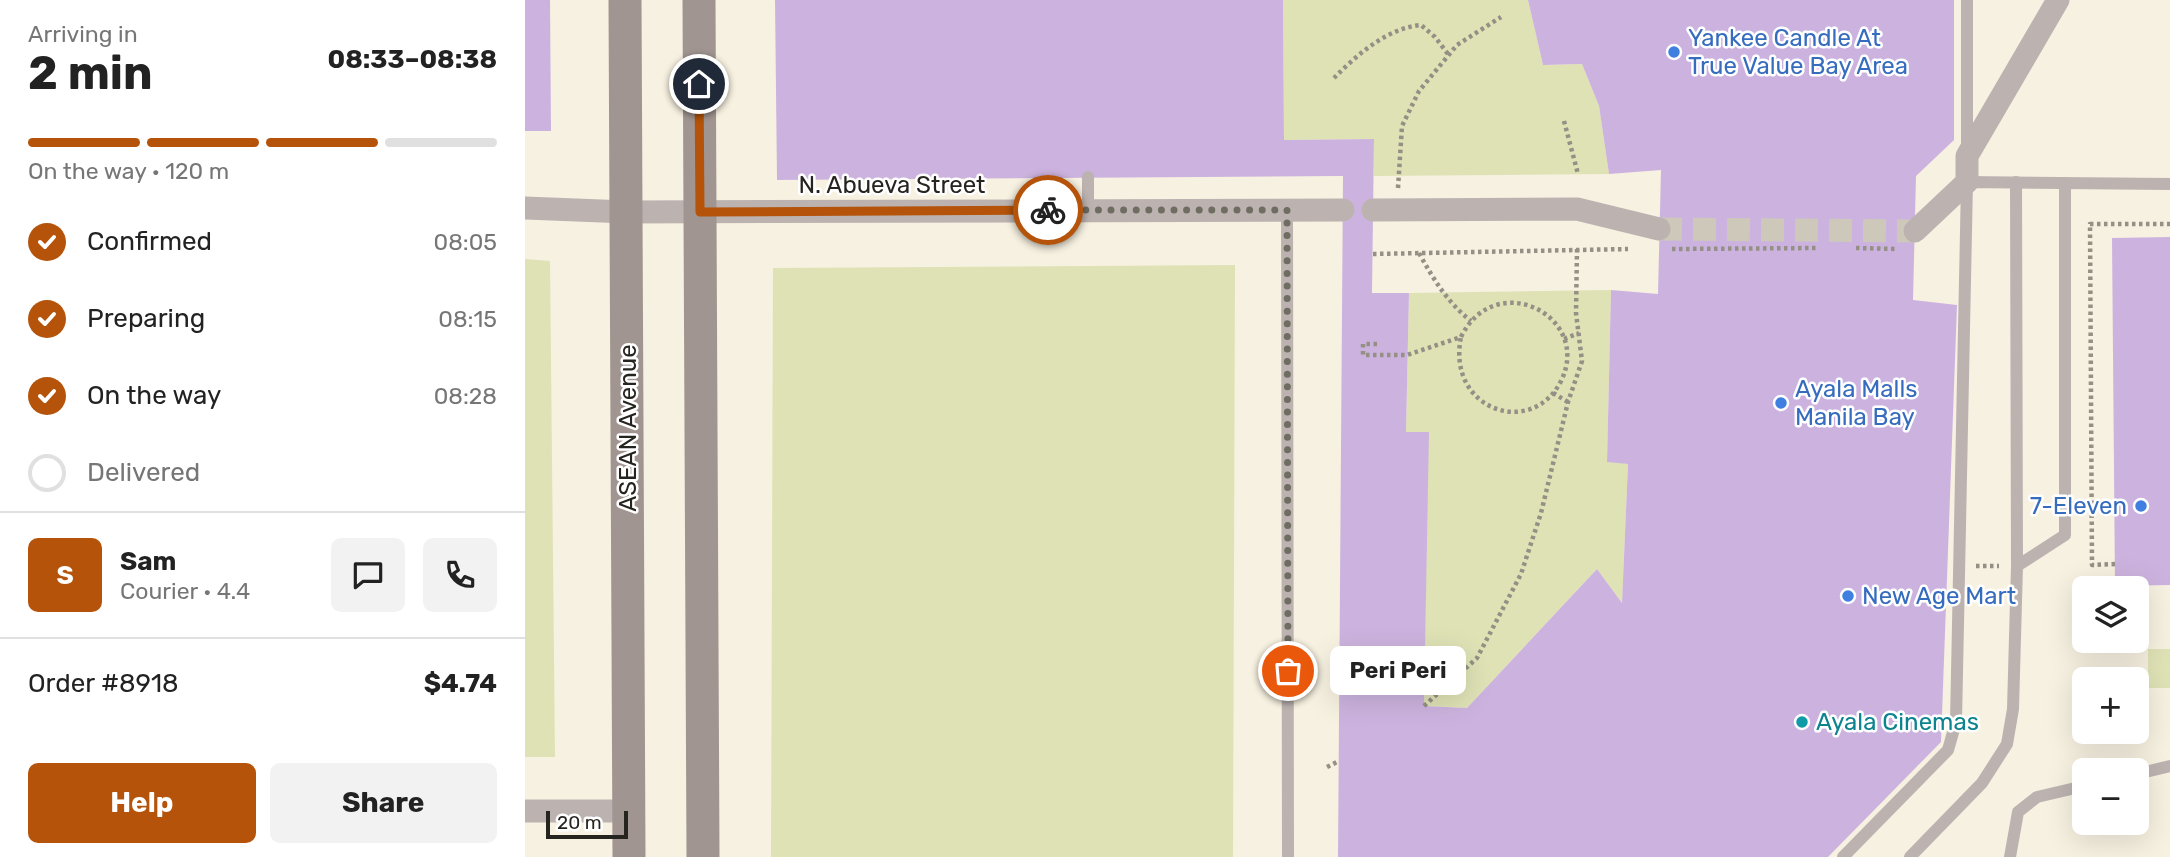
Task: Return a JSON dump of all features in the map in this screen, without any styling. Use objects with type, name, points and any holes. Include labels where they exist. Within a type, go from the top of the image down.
[{"type":"street","name":"ASEAN Avenue","points":[[625,0],[629,857]]},
{"type":"street","points":[[699,0],[703,857]]},
{"type":"street","points":[[1915,232],[1968,182],[1967,156],[2058,0]]},
{"type":"street","name":"N. Abueva Street","points":[[525,208],[627,212],[1343,210]]},
{"type":"street","points":[[1373,210],[1577,209],[1665,239]]},
{"type":"street","points":[[525,811],[628,811]]},
{"type":"lane","points":[[1967,0],[1967,156]]},
{"type":"lane","points":[[1088,177],[1088,210]]},
{"type":"lane","points":[[1843,857],[1948,750],[1956,722],[1968,182],[2170,184]]},
{"type":"lane","points":[[1910,857],[1982,783],[2007,744],[2013,709],[2017,566],[2016,182]]},
{"type":"lane","points":[[2017,566],[2065,535],[2065,183]]},
{"type":"lane","points":[[1287,210],[1288,857]]},
{"type":"lane","points":[[2149,771],[2170,766]]},
{"type":"lane","points":[[2010,857],[2018,812],[2037,797],[2072,789]]},
{"type":"path","points":[[1398,210],[1402,126],[1419,91],[1457,45],[1501,17]]},
{"type":"path","points":[[1334,78],[1370,47],[1408,26],[1421,25],[1448,54]]},
{"type":"path","points":[[1564,121],[1578,174]]},
{"type":"path","points":[[2115,564],[2092,565],[2090,225],[2170,224]]},
{"type":"path","points":[[1665,239],[1818,248]]},
{"type":"path","points":[[1424,706],[1477,658],[1521,574],[1541,513],[1582,361],[1576,313],[1577,249]]},
{"type":"path","points":[[1373,254],[1631,249]]},
{"type":"path","points":[[1419,253],[1439,288],[1454,307],[1471,321]]},
{"type":"path","points":[[1499,303],[1531,305],[1545,313],[1556,324],[1564,339],[1567,353],[1566,367],[1553,393],[1540,404],[1525,410],[1492,408],[1477,399],[1466,386],[1460,371],[1458,354],[1461,337],[1471,321],[1484,310],[1499,303]]},
{"type":"path","points":[[1564,339],[1579,333]]},
{"type":"path","points":[[1377,344],[1363,344],[1363,355],[1408,355],[1461,337]]},
{"type":"path","points":[[1553,393],[1569,402]]},
{"type":"path","points":[[1960,566],[2017,566]]},
{"type":"path","points":[[1327,767],[1339,761]]},
{"type":"green space","points":[[1283,0],[1528,0],[1543,65],[1582,64],[1599,106],[1609,174],[1374,176],[1374,139],[1284,140]]},
{"type":"green space","points":[[525,259],[550,261],[555,757],[525,757]]},
{"type":"green space","points":[[1235,265],[1233,857],[771,857],[773,268]]},
{"type":"green space","points":[[1611,290],[1607,461],[1628,464],[1622,603],[1597,569],[1467,708],[1424,706],[1428,432],[1406,432],[1409,293]]},
{"type":"green space","points":[[2149,649],[2170,649],[2170,688],[2149,688]]},
{"type":"building","points":[[525,0],[550,0],[551,131],[525,131]]},
{"type":"building","name":"Ayala Malls Manila Bay","points":[[775,0],[1283,0],[1284,140],[1374,139],[1372,293],[1409,293],[1406,432],[1429,432],[1424,706],[1467,708],[1597,569],[1622,603],[1628,464],[1607,462],[1611,290],[1658,294],[1661,170],[1609,174],[1599,106],[1582,64],[1543,65],[1528,0],[1954,0],[1954,140],[1916,176],[1913,300],[1957,305],[1941,742],[1828,857],[1338,857],[1343,176],[777,180]]},
{"type":"building","points":[[2170,237],[2170,585],[2149,585],[2149,576],[2115,576],[2112,238]]},
{"type":"tunnel","points":[[1659,229],[1915,231]]},
{"type":"way so far","points":[[1048,210],[1287,210],[1288,671]]},
{"type":"place","name":"Yankee Candle At True Value Bay Area","points":[[1674,52]]},
{"type":"place","name":"Ayala Malls Manila Bay","points":[[1781,403]]},
{"type":"place","name":"7-Eleven","points":[[2141,506]]},
{"type":"place","name":"New Age Mart","points":[[1848,596]]},
{"type":"place","name":"Peri Peri","points":[[1288,671]]},
{"type":"place","name":"Ayala Cinemas","points":[[1802,722]]},
{"type":"route","points":[[699,84],[700,212],[1048,210]]}]
